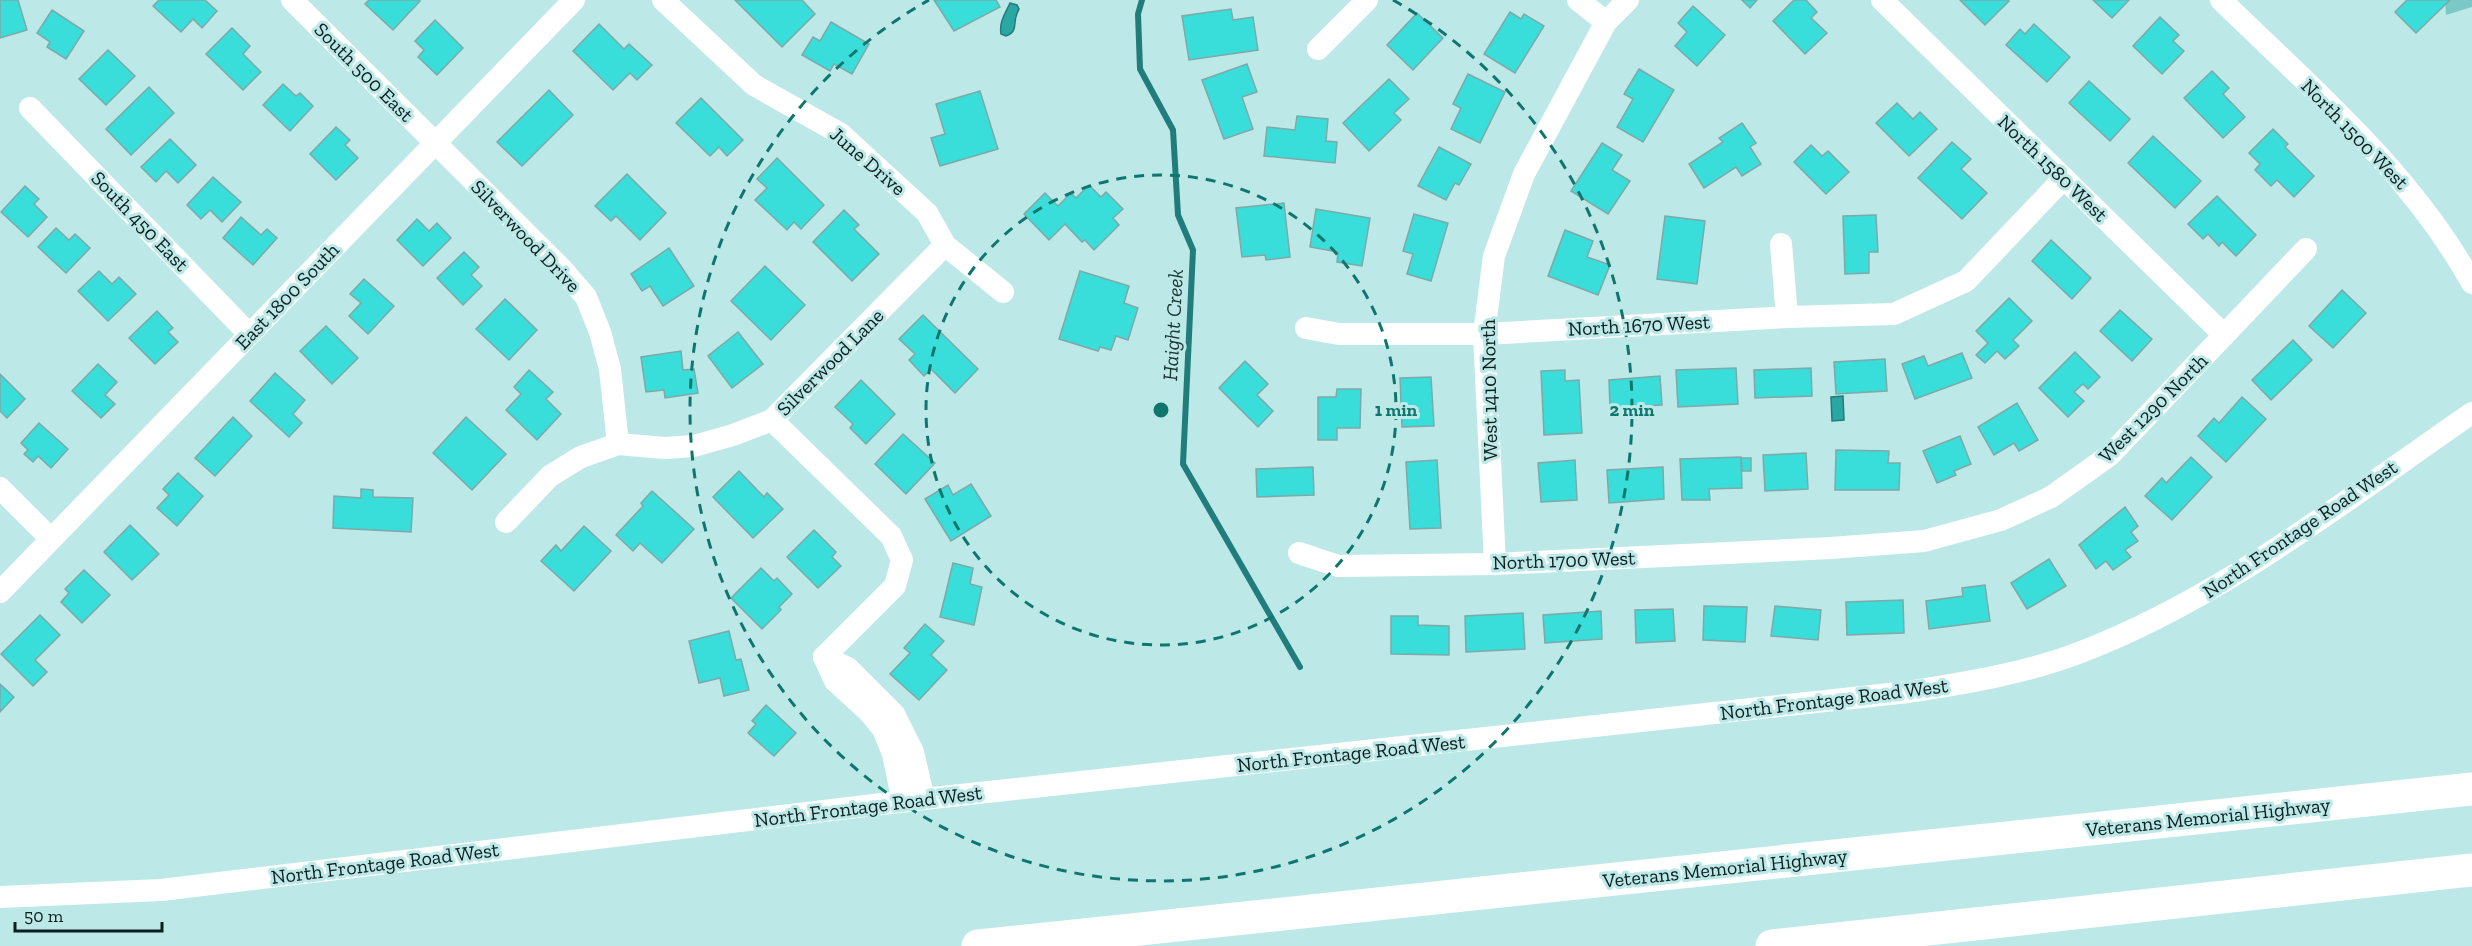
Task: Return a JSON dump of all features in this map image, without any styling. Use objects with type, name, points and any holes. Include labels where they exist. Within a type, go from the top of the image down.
[{"type":"highway","name":"Veterans Memorial Highway","points":[[978,946],[2472,789]]},
{"type":"highway","points":[[1772,946],[2472,870]]},
{"type":"street","name":"South 500 East","points":[[292,0],[435,143]]},
{"type":"street","name":"East 1800 South","points":[[0,592],[574,0]]},
{"type":"street","name":"June Drive","points":[[663,0],[754,85],[842,134],[927,213],[945,245],[1003,292]]},
{"type":"street","points":[[1318,49],[1367,0]]},
{"type":"street","points":[[1578,0],[1606,22]]},
{"type":"street","name":"West 1410 North","points":[[1495,564],[1484,334],[1494,256],[1524,174],[1606,22],[1628,0]]},
{"type":"street","name":"North 1580 West","points":[[1882,0],[2224,335]]},
{"type":"street","name":"North 1500 West","points":[[2221,0],[2383,160],[2428,214],[2472,283]]},
{"type":"street","name":"South 450 East","points":[[30,108],[249,334]]},
{"type":"street","name":"Silverwood Drive","points":[[435,143],[561,268],[586,297],[600,332],[610,369],[618,444]]},
{"type":"street","name":"North 1670 West","points":[[1306,328],[1339,334],[1484,334],[1787,317],[1894,314],[1966,281],[2064,178]]},
{"type":"street","points":[[1781,244],[1787,317]]},
{"type":"street","name":"Silverwood Lane","points":[[506,522],[550,476],[581,457],[618,444],[665,448],[694,446],[733,435],[772,420],[945,245]]},
{"type":"street","name":"West 1290 North","points":[[1831,548],[1924,541],[2001,520],[2051,497],[2110,455],[2306,249]]},
{"type":"street","name":"North Frontage Road West","points":[[0,897],[161,890],[913,801],[1908,692],[2034,668],[2115,638],[2192,601],[2266,555],[2472,413]]},
{"type":"street","points":[[772,420],[891,536],[902,560],[895,586],[824,657],[835,681],[870,713],[883,729],[913,801]]},
{"type":"street","points":[[0,488],[51,539]]},
{"type":"street","name":"North 1700 West","points":[[1299,553],[1338,566],[1495,564],[1831,548]]},
{"type":"shaded area","points":[[2445,0],[2472,0],[2472,7],[2446,15]]},
{"type":"shaded area","points":[[1010,3],[1017,5],[1019,9],[1013,32],[1006,36],[1001,34],[1001,26]]},
{"type":"shaded area","points":[[1843,396],[1844,420],[1832,421],[1831,397]]},
{"type":"building","points":[[0,0],[18,0],[27,30],[0,38]]},
{"type":"building","points":[[159,0],[205,0],[217,11],[202,28],[193,19],[181,32],[153,6]]},
{"type":"building","points":[[369,0],[420,1],[393,30],[365,4]]},
{"type":"building","points":[[735,0],[802,0],[815,14],[782,47]]},
{"type":"building","points":[[934,0],[996,0],[1000,7],[954,31]]},
{"type":"building","points":[[1742,0],[1757,0],[1750,8]]},
{"type":"building","points":[[1794,0],[1806,0],[1817,12],[1811,18],[1827,33],[1805,54],[1773,21]]},
{"type":"building","points":[[1960,0],[2008,0],[2009,1],[1985,25]]},
{"type":"building","points":[[2093,0],[2129,0],[2112,18]]},
{"type":"building","points":[[2407,0],[2450,0],[2416,33],[2395,12]]},
{"type":"building","points":[[1693,6],[1725,35],[1697,66],[1675,46],[1687,32],[1678,23]]},
{"type":"building","points":[[1231,9],[1233,20],[1253,17],[1258,50],[1189,60],[1182,16]]},
{"type":"building","points":[[52,10],[84,31],[66,59],[47,47],[50,42],[37,33]]},
{"type":"building","points":[[1510,12],[1521,19],[1524,14],[1544,26],[1515,73],[1484,54]]},
{"type":"building","points":[[1417,13],[1443,38],[1413,70],[1387,45]]},
{"type":"building","points":[[2160,17],[2179,35],[2173,41],[2184,51],[2162,74],[2133,46]]},
{"type":"building","points":[[435,20],[463,48],[437,75],[418,57],[424,50],[415,41]]},
{"type":"building","points":[[831,22],[869,44],[852,74],[834,64],[830,71],[802,55],[813,37],[820,41]]},
{"type":"building","points":[[599,24],[624,49],[629,44],[652,65],[637,80],[630,73],[613,90],[573,51]]},
{"type":"building","points":[[2034,24],[2070,57],[2047,82],[2006,45],[2020,29],[2025,34]]},
{"type":"building","points":[[232,28],[250,46],[243,54],[261,72],[243,90],[206,54]]},
{"type":"building","points":[[108,50],[135,76],[106,105],[79,79]]},
{"type":"building","points":[[1247,64],[1257,92],[1242,97],[1253,129],[1224,139],[1202,80]]},
{"type":"building","points":[[1639,69],[1674,90],[1643,142],[1617,127],[1633,99],[1624,94]]},
{"type":"building","points":[[2212,71],[2229,88],[2223,94],[2245,117],[2223,138],[2184,98]]},
{"type":"building","points":[[1468,74],[1505,92],[1480,143],[1451,129],[1461,108],[1453,104]]},
{"type":"building","points":[[1389,79],[1409,99],[1394,113],[1401,120],[1369,151],[1343,123]]},
{"type":"building","points":[[2089,81],[2130,119],[2110,141],[2069,103]]},
{"type":"building","points":[[283,84],[296,96],[300,93],[313,106],[290,131],[263,105]]},
{"type":"building","points":[[149,87],[174,113],[131,155],[106,129]]},
{"type":"building","points":[[549,90],[573,115],[522,166],[497,142]]},
{"type":"building","points":[[980,91],[998,149],[940,166],[931,138],[945,134],[936,104]]},
{"type":"building","points":[[701,98],[743,140],[727,156],[719,147],[710,156],[676,123]]},
{"type":"building","points":[[1897,103],[1913,119],[1920,112],[1937,129],[1909,156],[1876,123]]},
{"type":"building","points":[[1297,116],[1328,119],[1326,141],[1337,142],[1335,163],[1264,156],[1267,127],[1295,130]]},
{"type":"building","points":[[1742,123],[1756,143],[1750,147],[1761,164],[1742,176],[1736,167],[1704,188],[1689,164],[1723,142],[1719,138]]},
{"type":"building","points":[[336,127],[350,140],[345,145],[358,158],[336,180],[310,154]]},
{"type":"building","points":[[2273,129],[2288,144],[2285,147],[2314,176],[2294,197],[2277,180],[2271,186],[2255,170],[2260,164],[2249,153]]},
{"type":"building","points":[[2153,136],[2201,181],[2175,208],[2128,163]]},
{"type":"building","points":[[170,139],[196,165],[178,183],[166,171],[156,182],[141,167]]},
{"type":"building","points":[[1952,142],[1971,159],[1961,169],[1987,193],[1962,219],[1918,178]]},
{"type":"building","points":[[1602,143],[1622,155],[1612,170],[1630,181],[1608,214],[1571,191]]},
{"type":"building","points":[[1811,145],[1822,156],[1828,151],[1849,172],[1826,194],[1794,162]]},
{"type":"building","points":[[1439,147],[1471,164],[1459,185],[1455,183],[1446,200],[1418,186]]},
{"type":"building","points":[[777,158],[824,205],[801,229],[794,222],[787,230],[755,200],[767,188],[757,179]]},
{"type":"building","points":[[627,174],[666,213],[640,240],[616,216],[611,221],[595,206]]},
{"type":"building","points":[[213,177],[241,202],[222,222],[210,210],[201,219],[187,205]]},
{"type":"building","points":[[1089,185],[1101,197],[1106,192],[1123,209],[1113,218],[1119,225],[1094,250],[1085,240],[1082,242],[1065,224],[1049,240],[1024,214],[1045,193],[1058,206],[1071,193],[1076,198]]},
{"type":"building","points":[[25,186],[39,199],[34,204],[47,217],[28,237],[1,212]]},
{"type":"building","points":[[2217,196],[2256,235],[2236,256],[2222,242],[2219,246],[2208,234],[2203,239],[2188,224]]},
{"type":"building","points":[[1284,203],[1290,257],[1266,260],[1265,255],[1242,257],[1236,208]]},
{"type":"building","points":[[1316,209],[1370,218],[1362,266],[1337,262],[1338,252],[1310,247]]},
{"type":"building","points":[[844,210],[859,225],[854,229],[879,254],[852,281],[813,242]]},
{"type":"building","points":[[1414,214],[1448,223],[1431,281],[1407,274],[1413,254],[1403,251]]},
{"type":"building","points":[[1876,215],[1878,252],[1869,252],[1869,273],[1845,274],[1843,216]]},
{"type":"building","points":[[1665,216],[1705,221],[1697,284],[1657,279]]},
{"type":"building","points":[[241,217],[261,235],[267,229],[277,238],[253,265],[223,238]]},
{"type":"building","points":[[417,219],[429,231],[437,223],[451,238],[423,266],[397,240]]},
{"type":"building","points":[[56,228],[69,240],[75,234],[90,248],[66,273],[38,247]]},
{"type":"building","points":[[1565,230],[1593,241],[1587,257],[1610,265],[1598,295],[1548,276]]},
{"type":"building","points":[[2051,240],[2091,278],[2072,299],[2032,261]]},
{"type":"building","points":[[669,248],[694,286],[663,306],[650,286],[642,291],[631,274]]},
{"type":"building","points":[[464,252],[479,267],[471,275],[482,286],[463,305],[437,278]]},
{"type":"building","points":[[765,266],[805,305],[771,340],[731,301]]},
{"type":"building","points":[[99,271],[112,284],[119,277],[136,294],[108,321],[78,291]]},
{"type":"building","points":[[1080,271],[1129,286],[1124,303],[1138,308],[1128,340],[1116,336],[1111,350],[1100,347],[1098,351],[1059,339]]},
{"type":"building","points":[[364,279],[394,306],[368,334],[349,316],[361,303],[350,294]]},
{"type":"building","points":[[2342,290],[2366,313],[2333,348],[2309,326]]},
{"type":"building","points":[[2009,298],[2032,321],[2013,340],[2019,346],[2005,359],[1997,351],[1985,363],[1976,355],[1988,343],[1976,331]]},
{"type":"building","points":[[505,299],[537,330],[509,360],[476,329]]},
{"type":"building","points":[[2120,310],[2152,339],[2132,361],[2100,331]]},
{"type":"building","points":[[157,311],[173,328],[168,332],[178,342],[155,364],[129,338]]},
{"type":"building","points":[[923,315],[978,369],[955,393],[931,369],[924,376],[909,360],[915,354],[899,339]]},
{"type":"building","points":[[326,326],[358,358],[332,384],[300,351]]},
{"type":"building","points":[[738,332],[763,364],[732,388],[708,356]]},
{"type":"building","points":[[2293,340],[2312,360],[2271,400],[2252,380]]},
{"type":"building","points":[[681,351],[683,370],[694,369],[698,393],[665,398],[664,390],[646,392],[641,357]]},
{"type":"building","points":[[2075,352],[2100,377],[2088,389],[2083,384],[2074,392],[2084,401],[2068,417],[2039,388]]},
{"type":"building","points":[[1962,353],[1972,378],[1915,399],[1902,364],[1924,356],[1928,366]]},
{"type":"building","points":[[1885,359],[1887,391],[1836,394],[1834,362]]},
{"type":"building","points":[[1245,361],[1268,384],[1257,395],[1273,411],[1258,427],[1219,388]]},
{"type":"building","points":[[98,364],[117,382],[105,395],[115,404],[101,418],[72,391]]},
{"type":"building","points":[[1736,368],[1738,404],[1678,407],[1676,370]]},
{"type":"building","points":[[1811,368],[1812,396],[1755,398],[1754,370]]},
{"type":"building","points":[[529,370],[553,392],[546,399],[561,414],[537,440],[506,410],[521,394],[514,387]]},
{"type":"building","points":[[1565,370],[1565,381],[1579,380],[1582,433],[1544,435],[1541,371]]},
{"type":"building","points":[[275,373],[305,400],[293,414],[302,423],[289,437],[250,401]]},
{"type":"building","points":[[0,374],[25,399],[7,418],[0,411]]},
{"type":"building","points":[[1660,376],[1662,405],[1610,408],[1609,380]]},
{"type":"building","points":[[1431,377],[1434,426],[1402,427],[1400,378]]},
{"type":"building","points":[[861,380],[895,414],[866,444],[850,428],[853,424],[835,407]]},
{"type":"building","points":[[1337,389],[1361,389],[1360,428],[1337,428],[1337,440],[1318,440],[1318,397],[1336,397]]},
{"type":"building","points":[[2242,397],[2266,419],[2226,462],[2198,436],[2214,418],[2219,423]]},
{"type":"building","points":[[2017,403],[2038,440],[2019,451],[2014,443],[1994,455],[1978,427]]},
{"type":"building","points":[[233,417],[252,436],[215,476],[195,458]]},
{"type":"building","points":[[466,417],[506,454],[472,490],[433,453]]},
{"type":"building","points":[[39,423],[68,449],[51,468],[38,456],[33,462],[24,454],[28,450],[21,443]]},
{"type":"building","points":[[903,434],[935,463],[906,494],[875,464]]},
{"type":"building","points":[[1960,436],[1971,464],[1954,471],[1956,475],[1937,483],[1923,451]]},
{"type":"building","points":[[1836,450],[1889,451],[1888,463],[1900,463],[1899,490],[1835,490]]},
{"type":"building","points":[[1806,453],[1808,489],[1765,491],[1763,455]]},
{"type":"building","points":[[1741,457],[1742,488],[1709,489],[1710,500],[1682,500],[1680,459]]},
{"type":"building","points":[[2191,457],[2212,477],[2172,520],[2145,496],[2162,478],[2166,483]]},
{"type":"building","points":[[1741,458],[1751,458],[1751,471],[1742,471]]},
{"type":"building","points":[[1437,460],[1441,528],[1410,529],[1406,462]]},
{"type":"building","points":[[1575,460],[1577,500],[1541,502],[1538,463]]},
{"type":"building","points":[[1313,467],[1314,495],[1257,497],[1256,469]]},
{"type":"building","points":[[1663,467],[1664,499],[1609,503],[1607,470]]},
{"type":"building","points":[[739,471],[764,497],[767,493],[783,509],[753,538],[713,497]]},
{"type":"building","points":[[178,473],[203,496],[177,526],[157,508],[169,495],[163,489]]},
{"type":"building","points":[[971,484],[991,516],[951,541],[925,499],[948,485],[953,495]]},
{"type":"building","points":[[361,489],[373,490],[373,497],[413,498],[411,532],[333,528],[334,496],[361,498]]},
{"type":"building","points":[[652,491],[694,529],[662,563],[640,543],[633,551],[616,535],[643,506],[641,503]]},
{"type":"building","points":[[2125,507],[2138,526],[2131,532],[2138,541],[2125,550],[2131,557],[2113,570],[2106,561],[2096,569],[2079,545]]},
{"type":"building","points":[[130,525],[159,554],[132,580],[104,552]]},
{"type":"building","points":[[584,526],[611,551],[574,591],[541,561],[556,545],[561,551]]},
{"type":"building","points":[[814,530],[836,552],[832,557],[841,566],[818,588],[787,557]]},
{"type":"building","points":[[2049,559],[2066,586],[2027,609],[2011,583]]},
{"type":"building","points":[[953,563],[973,568],[970,584],[982,587],[974,625],[940,617]]},
{"type":"building","points":[[761,568],[774,581],[777,578],[792,594],[779,607],[781,610],[762,629],[731,598]]},
{"type":"building","points":[[84,570],[110,595],[82,623],[61,602],[69,593],[65,589]]},
{"type":"building","points":[[1985,585],[1990,621],[1929,629],[1926,601],[1963,596],[1962,588]]},
{"type":"building","points":[[1903,600],[1904,633],[1847,635],[1846,602]]},
{"type":"building","points":[[1704,606],[1747,607],[1745,642],[1703,640]]},
{"type":"building","points":[[1775,606],[1821,610],[1818,640],[1771,636]]},
{"type":"building","points":[[1673,609],[1675,641],[1636,643],[1635,610]]},
{"type":"building","points":[[1601,611],[1602,639],[1545,643],[1543,615]]},
{"type":"building","points":[[1523,613],[1525,649],[1466,652],[1465,616]]},
{"type":"building","points":[[40,615],[60,635],[35,660],[47,672],[33,686],[1,654]]},
{"type":"building","points":[[1391,616],[1418,616],[1418,625],[1449,626],[1449,655],[1391,654]]},
{"type":"building","points":[[925,624],[944,641],[931,655],[947,670],[919,700],[890,674],[910,653],[904,648]]},
{"type":"building","points":[[729,631],[736,660],[741,659],[749,690],[724,696],[720,678],[699,683],[689,641]]},
{"type":"building","points":[[0,684],[14,697],[0,712]]},
{"type":"building","points":[[766,705],[796,733],[774,756],[748,733],[756,724],[752,721]]},
{"type":"waterway","name":"Haight Creek","points":[[1142,0],[1138,14],[1140,69],[1173,130],[1178,215],[1193,250],[1183,464],[1300,667]]}]
